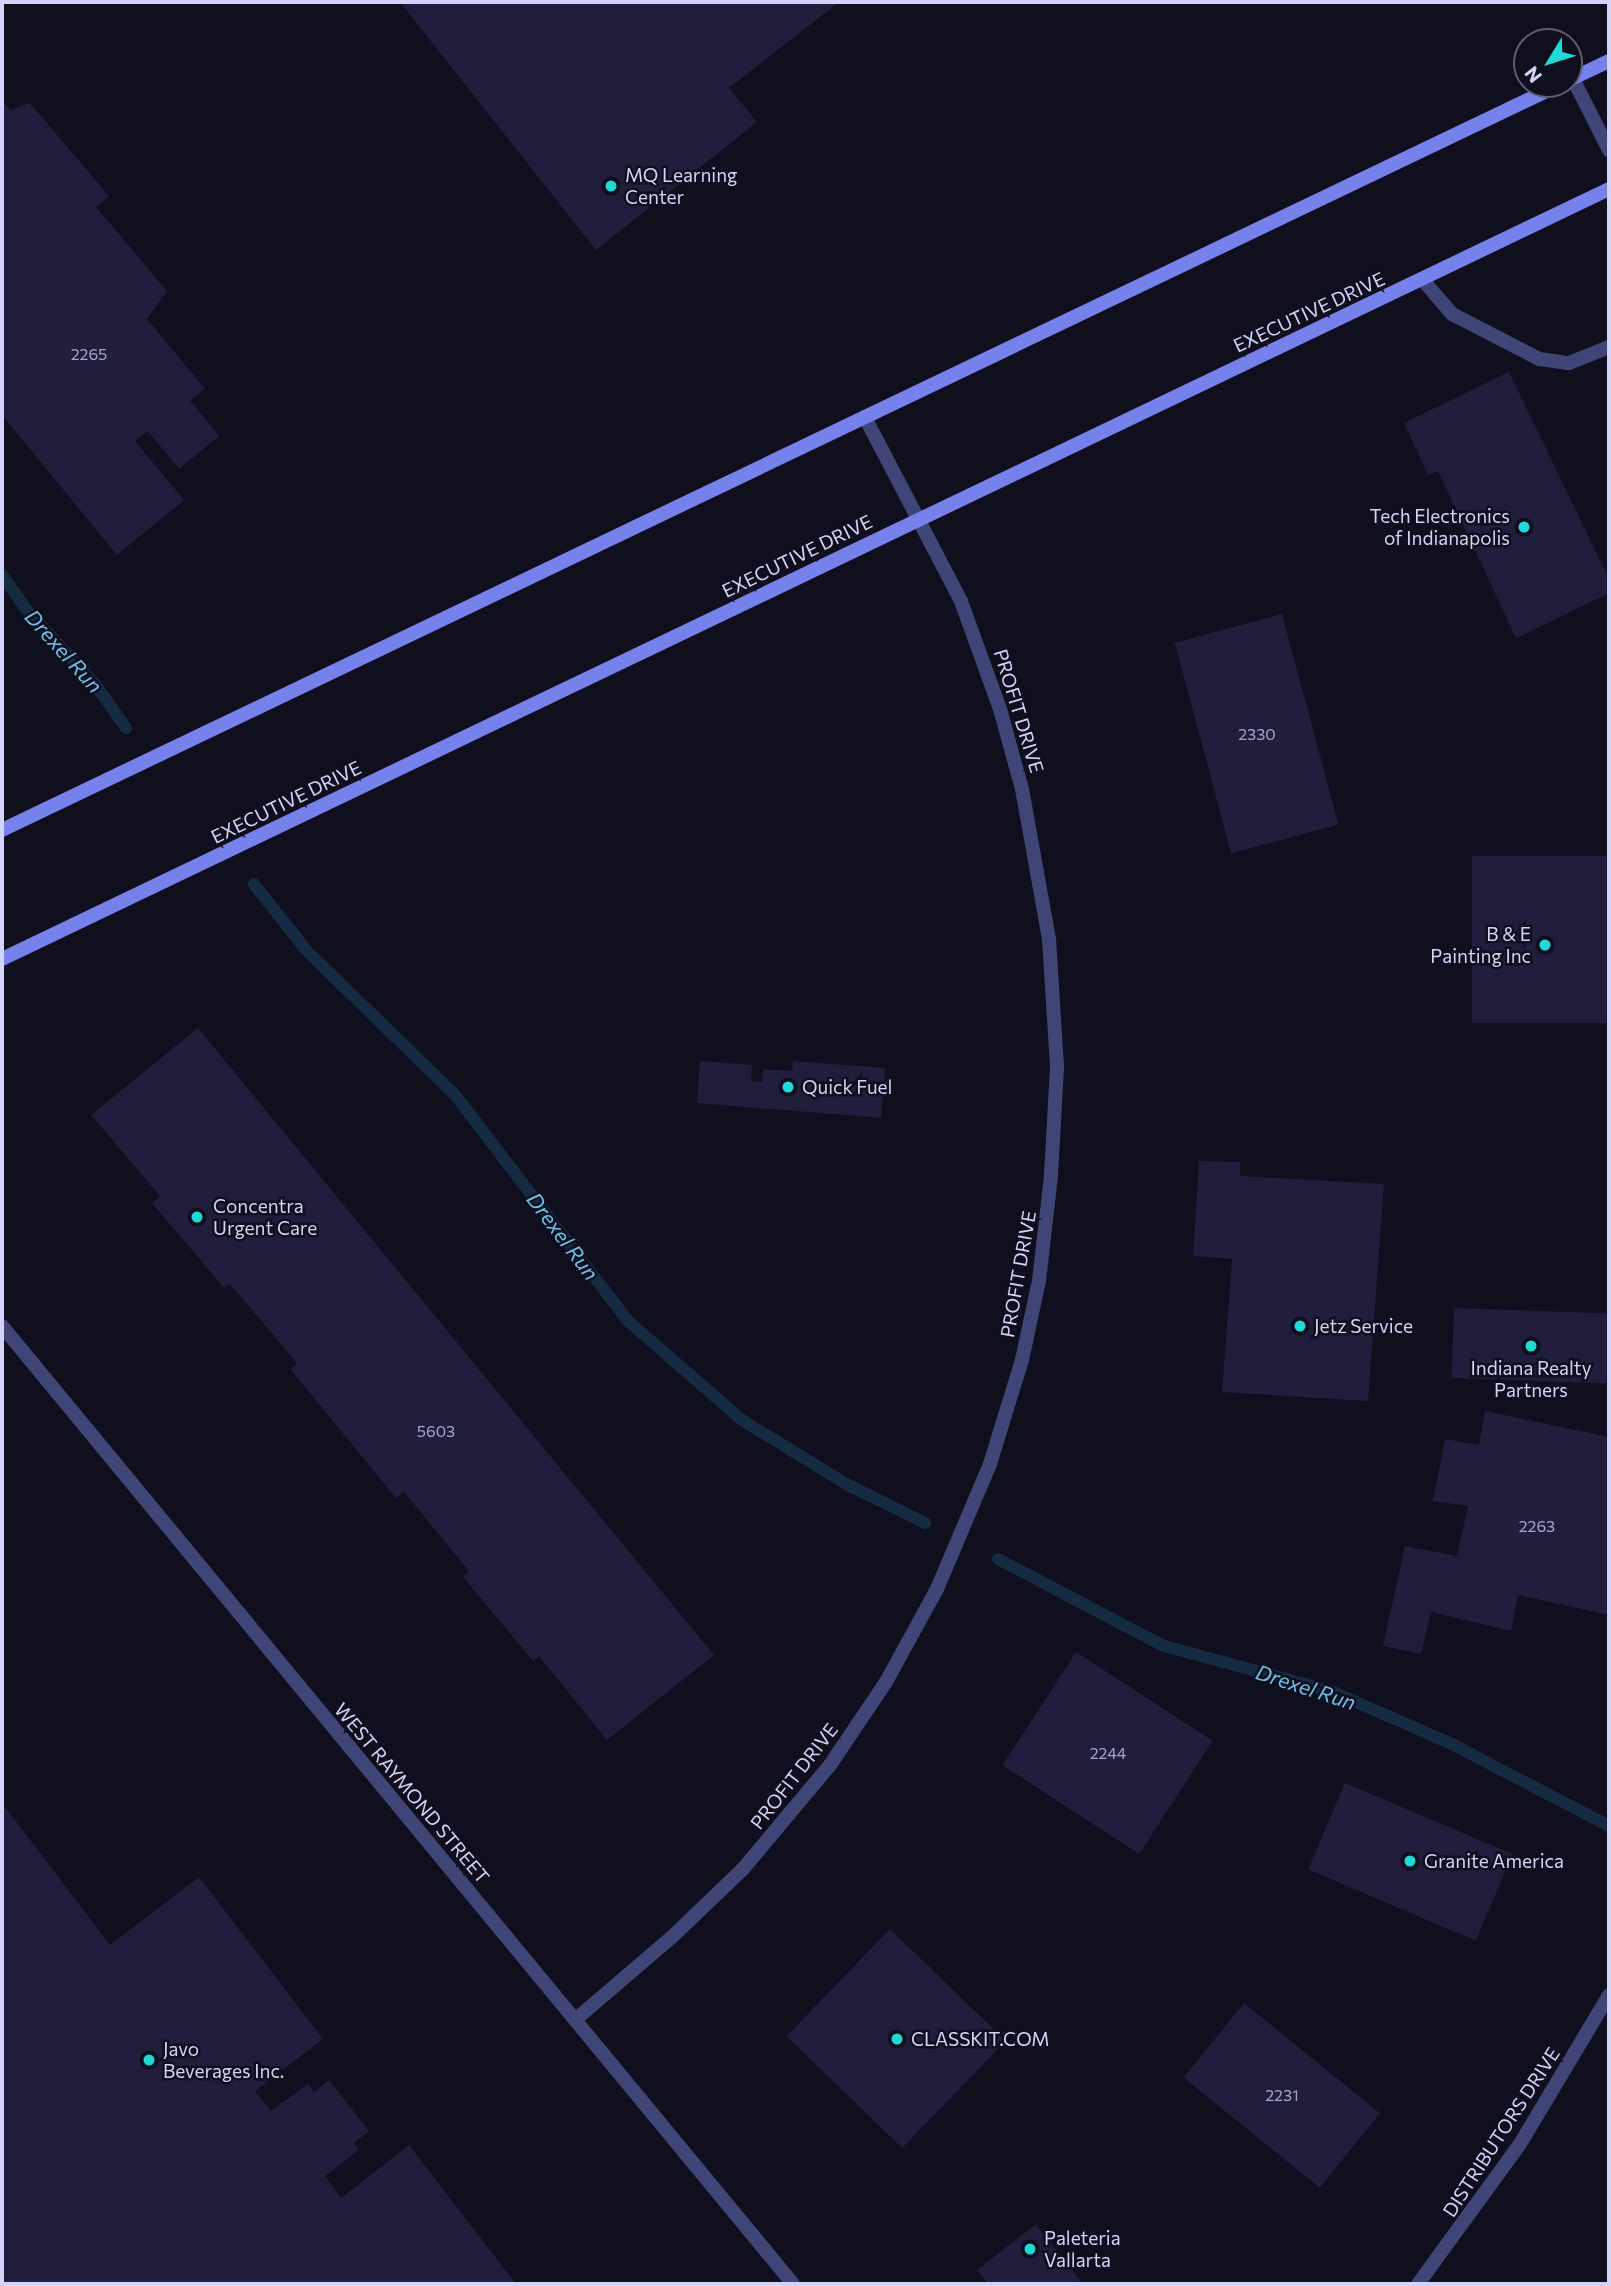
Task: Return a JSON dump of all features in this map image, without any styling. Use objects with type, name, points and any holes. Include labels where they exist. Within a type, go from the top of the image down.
[{"type":"street","points":[[1583,74],[1609,61]]},
{"type":"street","points":[[2,830],[1532,98]]},
{"type":"street","points":[[1578,98],[1609,150]]},
{"type":"street","name":"EXECUTIVE DRIVE","points":[[2,959],[1609,189]]},
{"type":"street","points":[[1422,279],[1452,314],[1539,359],[1569,363],[1609,347]]},
{"type":"street","name":"PROFIT DRIVE","points":[[575,2020],[673,1937],[743,1869],[857,1727],[913,1636],[959,1540],[1000,1438],[1022,1360],[1039,1281],[1052,1175],[1057,1066],[1048,939],[1015,756],[961,601],[865,417]]},
{"type":"street","name":"WEST RAYMOND STREET","points":[[2,1326],[793,2284]]},
{"type":"street","name":"DISTRIBUTORS DRIVE","points":[[1418,2284],[1520,2144],[1609,1995]]},
{"type":"building","name":"MQ Learning Center","points":[[400,2],[839,2],[729,88],[757,122],[596,250]]},
{"type":"building","points":[[2,99],[10,110],[30,103],[109,196],[96,207],[167,291],[147,319],[205,389],[190,400],[219,436],[179,469],[148,431],[135,441],[184,500],[117,555],[2,415]]},
{"type":"building","name":"Tech Electronics of Indianapolis","points":[[1509,372],[1609,579],[1609,593],[1516,638],[1438,471],[1428,475],[1404,423]]},
{"type":"building","points":[[1282,614],[1338,825],[1231,853],[1175,643]]},
{"type":"building","name":"B & E Painting Inc","points":[[1472,856],[1609,856],[1609,1023],[1472,1023]]},
{"type":"building","points":[[198,1028],[714,1655],[607,1740],[539,1656],[533,1661],[463,1577],[469,1571],[404,1492],[396,1498],[291,1370],[297,1363],[230,1284],[224,1288],[152,1203],[160,1196],[91,1115]]},
{"type":"building","points":[[700,1061],[752,1065],[751,1081],[762,1082],[763,1069],[792,1071],[793,1061],[885,1068],[881,1118],[697,1103]]},
{"type":"building","name":"Jetz Service","points":[[1199,1161],[1240,1162],[1240,1176],[1384,1184],[1368,1401],[1222,1392],[1232,1259],[1193,1256]]},
{"type":"building","name":"Indiana Realty Partners","points":[[1454,1308],[1609,1313],[1606,1383],[1452,1378]]},
{"type":"building","points":[[1485,1411],[1609,1437],[1609,1615],[1518,1595],[1511,1631],[1431,1612],[1421,1654],[1383,1646],[1405,1546],[1457,1556],[1468,1506],[1433,1501],[1445,1439],[1479,1445]]},
{"type":"building","points":[[1076,1652],[1213,1741],[1139,1854],[1002,1765]]},
{"type":"building","name":"Granite America","points":[[1345,1783],[1513,1854],[1476,1941],[1308,1870]]},
{"type":"building","name":"Javo Beverages Inc.","points":[[2,1803],[110,1945],[199,1877],[323,2039],[255,2091],[271,2111],[308,2084],[314,2092],[329,2080],[369,2131],[354,2143],[359,2150],[325,2176],[341,2198],[409,2145],[516,2284],[2,2284]]},
{"type":"building","name":"CLASSKIT.COM","points":[[890,1929],[1006,2041],[902,2148],[786,2036]]},
{"type":"building","points":[[1244,2003],[1380,2113],[1320,2188],[1184,2078]]},
{"type":"building","name":"Paleteria Vallarta","points":[[1036,2224],[1083,2284],[988,2284],[977,2270]]},
{"type":"waterway","name":"Drexel Run","points":[[2,575],[26,609],[95,684],[126,728]]},
{"type":"waterway","name":"Drexel Run","points":[[254,884],[307,951],[456,1096],[628,1321],[742,1420],[848,1485],[925,1523]]},
{"type":"waterway","name":"Drexel Run","points":[[998,1559],[1164,1646],[1331,1691],[1452,1744],[1609,1826]]},
{"type":"place","name":"MQ Learning Center","points":[[611,186]]},
{"type":"place","name":"Tech Electronics of Indianapolis","points":[[1524,527]]},
{"type":"place","name":"B & E Painting Inc","points":[[1545,945]]},
{"type":"place","name":"Quick Fuel","points":[[788,1087]]},
{"type":"place","name":"Concentra Urgent Care","points":[[197,1217]]},
{"type":"place","name":"Jetz Service","points":[[1300,1326]]},
{"type":"place","name":"Indiana Realty Partners","points":[[1531,1346]]},
{"type":"place","name":"Granite America","points":[[1410,1861]]},
{"type":"place","name":"CLASSKIT.COM","points":[[897,2039]]},
{"type":"place","name":"Javo Beverages Inc.","points":[[149,2060]]},
{"type":"place","name":"Paleteria Vallarta","points":[[1030,2249]]}]
